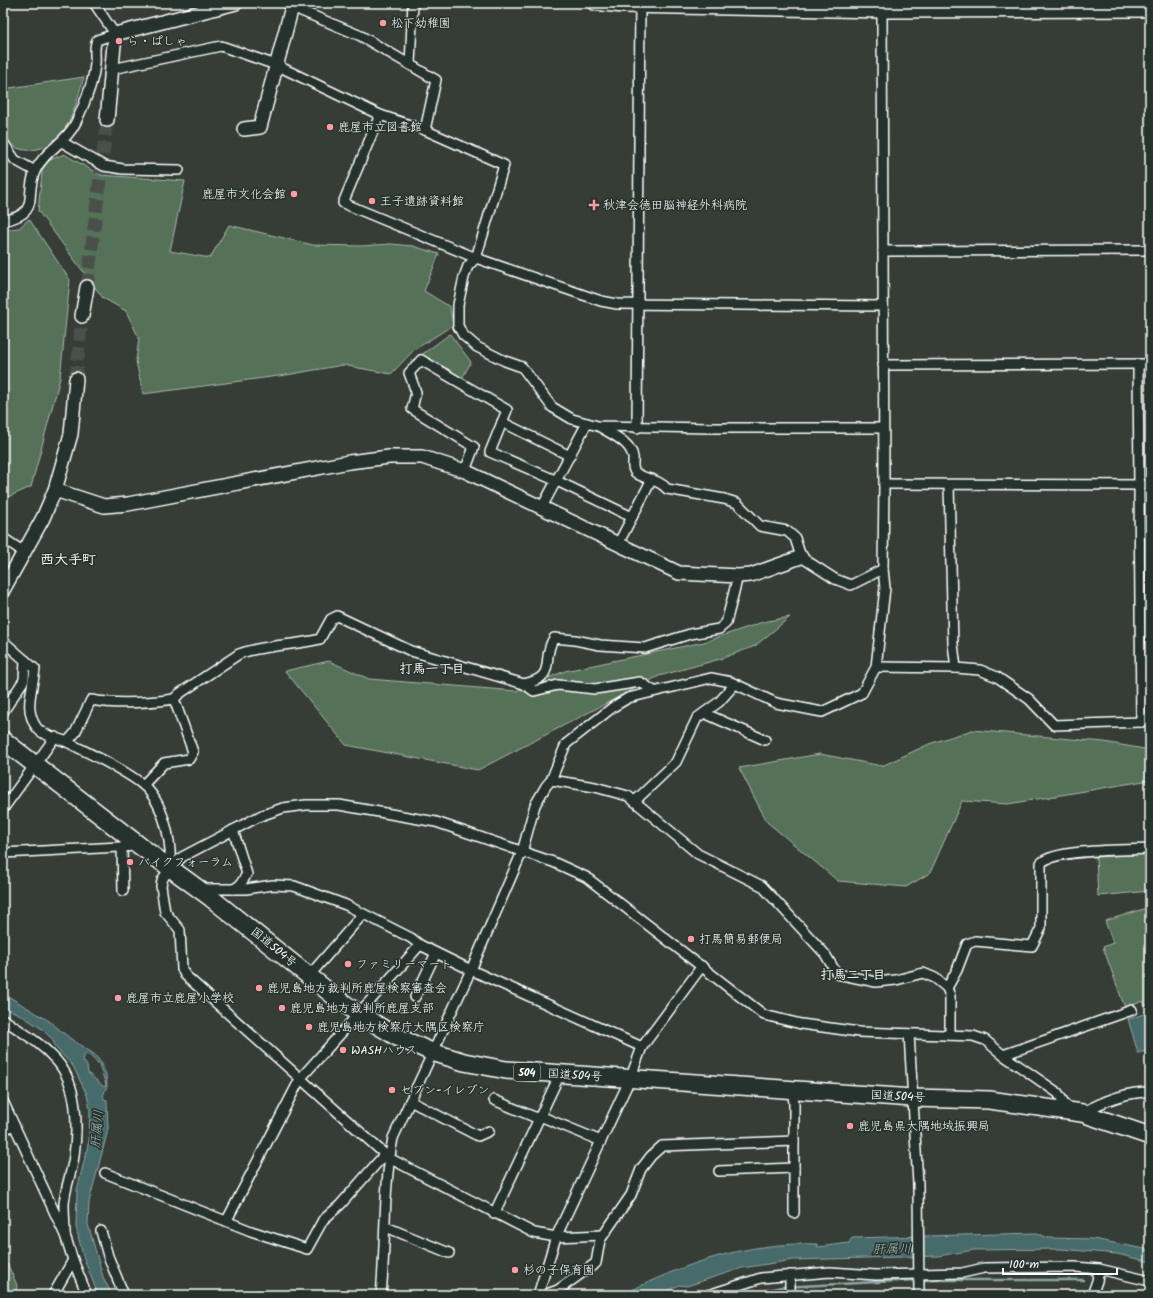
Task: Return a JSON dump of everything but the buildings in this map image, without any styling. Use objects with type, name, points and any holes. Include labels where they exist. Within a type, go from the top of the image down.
[{"type":"highway","name":"国道504号","points":[[3,740],[140,846],[197,889],[212,898],[359,1014],[396,1037],[432,1052],[464,1062],[506,1070],[913,1098],[989,1100],[1075,1112],[1150,1136]]},
{"type":"street","points":[[94,3],[115,34],[107,120]]},
{"type":"street","points":[[3,222],[22,215],[29,206],[35,171],[45,157],[62,142],[76,123],[89,87],[95,64],[94,45],[97,40],[236,3]]},
{"type":"street","points":[[410,64],[413,3]]},
{"type":"street","points":[[594,3],[640,5],[1150,10]]},
{"type":"street","points":[[244,129],[260,127],[293,5],[361,36],[436,80],[425,130]]},
{"type":"street","points":[[637,428],[640,5]]},
{"type":"street","points":[[381,1295],[386,1227],[387,1156],[393,1138],[471,970],[522,852],[535,805],[551,780],[566,744],[612,707],[628,698],[711,678],[735,684],[776,703],[822,712],[862,693],[876,667],[886,588],[883,569],[882,7]]},
{"type":"street","points":[[112,69],[221,46],[276,65],[380,115],[425,130],[504,165],[476,258],[468,266],[459,298],[458,326],[463,335],[477,348],[522,367],[552,407],[572,419],[598,426],[637,428],[883,428]]},
{"type":"street","points":[[380,115],[344,203],[476,258],[601,301],[617,304],[883,306]]},
{"type":"street","points":[[3,142],[15,160],[35,171]]},
{"type":"street","points":[[62,142],[104,166],[123,169],[179,170]]},
{"type":"street","points":[[883,251],[1150,250]]},
{"type":"street","points":[[82,316],[87,287]]},
{"type":"street","points":[[465,471],[474,447],[412,409],[416,392],[409,373],[421,360],[507,410],[490,452],[556,481],[632,518]]},
{"type":"street","points":[[1138,364],[1141,722]]},
{"type":"street","points":[[883,365],[1150,364]]},
{"type":"street","points":[[3,590],[43,518],[55,490],[71,434],[76,379]]},
{"type":"street","points":[[502,422],[570,456]]},
{"type":"street","points":[[542,507],[588,423]]},
{"type":"street","points":[[598,426],[629,446],[633,457],[632,467],[636,473],[662,483],[667,489],[724,498],[737,503],[760,526],[786,532],[795,538],[801,557],[835,579],[851,585],[883,569]]},
{"type":"street","points":[[55,490],[104,506],[128,504],[342,464],[389,457],[422,457],[438,460],[465,471],[679,573],[738,576],[750,575],[801,557]]},
{"type":"street","points":[[618,544],[652,479]]},
{"type":"street","points":[[884,484],[1150,485]]},
{"type":"street","points":[[949,485],[953,644],[956,668]]},
{"type":"street","points":[[3,538],[24,552]]},
{"type":"street","points":[[524,684],[539,679],[547,670],[550,645],[554,638],[600,645],[645,648],[690,634],[719,629],[726,623],[738,576]]},
{"type":"street","points":[[66,742],[75,733],[91,700],[118,704],[150,703],[174,699],[239,654],[249,651],[305,643],[320,639],[331,619],[337,616],[411,651],[524,684],[534,691],[558,685],[595,689],[640,682],[654,691]]},
{"type":"street","points":[[3,641],[35,669],[29,702],[37,729],[120,770],[143,785],[154,800],[169,836],[171,851],[170,868]]},
{"type":"street","points":[[3,712],[24,680],[25,660]]},
{"type":"street","points":[[876,667],[956,668],[980,670],[1001,679],[1029,699],[1054,725],[1141,722],[1150,717]]},
{"type":"street","points":[[635,801],[676,762],[697,718],[719,702],[735,684]]},
{"type":"street","points":[[143,785],[164,764],[189,759],[193,752],[174,699]]},
{"type":"street","points":[[704,713],[765,740]]},
{"type":"street","points":[[3,809],[30,773],[34,764],[55,737]]},
{"type":"street","points":[[551,780],[595,787],[628,796],[698,854],[762,886],[825,954],[837,974],[876,982],[896,980],[923,973],[935,978],[947,988],[951,1007],[950,1035]]},
{"type":"street","points":[[603,1235],[556,1237],[534,1233],[494,1214],[387,1156],[185,976],[182,969],[180,930],[165,912],[162,898],[162,880],[170,868],[182,857],[260,816],[283,808],[306,805],[339,805],[436,822],[522,852],[586,877],[764,1015],[801,1024],[859,1032],[974,1036],[985,1040],[1003,1055],[1058,1093],[1075,1112],[1119,1096],[1150,1092]]},
{"type":"street","points":[[233,830],[247,874],[240,885],[234,889]]},
{"type":"street","points":[[3,853],[140,846]]},
{"type":"street","points":[[122,847],[123,891]]},
{"type":"street","points":[[947,988],[957,970],[967,944],[976,941],[1032,946],[1041,928],[1040,873],[1041,863],[1045,859],[1074,853],[1150,849]]},
{"type":"street","points":[[197,889],[246,889],[273,885],[294,886],[322,895],[411,938],[420,945],[471,970],[642,1047]]},
{"type":"street","points":[[309,976],[363,914]]},
{"type":"street","points":[[227,1220],[300,1079],[420,945]]},
{"type":"street","points":[[415,997],[436,953]]},
{"type":"street","points":[[538,1295],[556,1237],[630,1079],[642,1047],[702,966]]},
{"type":"street","points":[[1003,1055],[1132,1010]]},
{"type":"street","points":[[3,1019],[38,1042],[57,1061],[69,1085],[75,1105],[74,1156],[64,1204],[66,1234]]},
{"type":"street","points":[[909,1034],[918,1184],[919,1295]]},
{"type":"street","points":[[494,1214],[560,1074]]},
{"type":"street","points":[[792,1089],[794,1213]]},
{"type":"street","points":[[494,1100],[601,1142]]},
{"type":"street","points":[[3,1101],[66,1234],[73,1260],[87,1295]]},
{"type":"street","points":[[410,1101],[478,1136],[489,1131]]},
{"type":"street","points":[[3,1130],[14,1125]]},
{"type":"street","points":[[544,1295],[558,1290],[596,1263],[600,1240],[631,1195],[641,1169],[651,1156],[662,1146],[794,1141]]},
{"type":"street","points":[[105,1173],[227,1220],[251,1231],[307,1249],[323,1220],[340,1205],[387,1156]]},
{"type":"street","points":[[719,1171],[794,1168]]},
{"type":"street","points":[[386,1227],[449,1253]]},
{"type":"street","points":[[101,1231],[108,1256],[124,1295]]},
{"type":"street","points":[[53,1295],[73,1260]]},
{"type":"street","points":[[708,1295],[760,1278],[830,1272],[876,1275],[919,1270],[962,1273],[984,1268],[1075,1267],[1099,1269],[1150,1282]]},
{"type":"street","points":[[1092,1295],[1099,1269]]},
{"type":"street","points":[[790,1275],[790,1295]]},
{"type":"green space","points":[[84,77],[75,108],[59,137],[41,148],[30,150],[16,148],[3,140],[3,89]]},
{"type":"green space","points":[[64,154],[100,175],[185,181],[170,251],[210,258],[229,225],[313,245],[361,246],[391,244],[413,246],[439,254],[424,291],[450,307],[453,325],[414,350],[391,374],[343,365],[286,375],[143,394],[136,361],[139,338],[126,311],[103,298],[38,211],[43,163]]},
{"type":"green space","points":[[29,219],[70,280],[60,378],[31,487],[3,499],[3,230],[19,228]]},
{"type":"green space","points":[[450,334],[471,362],[459,384],[413,361]]},
{"type":"green space","points":[[790,617],[755,646],[720,659],[659,676],[478,770],[346,745],[285,671],[329,661],[369,679],[516,691],[565,671],[704,642],[763,622]]},
{"type":"green space","points":[[972,730],[1104,742],[1150,750],[1150,780],[1008,804],[962,801],[930,873],[906,887],[838,881],[767,822],[739,768],[820,754],[882,766],[929,744]]},
{"type":"green space","points":[[1150,854],[1150,891],[1098,896],[1096,857]]},
{"type":"green space","points":[[1150,907],[1150,1004],[1145,1006],[1143,1001],[1125,1008],[1103,947],[1113,943],[1105,921]]},
{"type":"green space","points":[[3,1262],[8,1265],[17,1285],[16,1295],[3,1295]]},
{"type":"water","name":"肝属川","points":[[3,993],[49,1021],[71,1039],[94,1054],[102,1064],[106,1075],[107,1086],[103,1096],[104,1099],[107,1100],[108,1130],[89,1202],[88,1224],[103,1277],[112,1295],[98,1295],[83,1256],[76,1227],[77,1190],[89,1141],[90,1109],[87,1095],[73,1066],[55,1047],[53,1040],[42,1029],[21,1015],[3,1007]],"holes":[[[85,1054],[88,1054],[99,1064],[106,1085],[104,1087],[88,1073],[87,1066],[83,1060]]]},
{"type":"water","points":[[1150,1012],[1150,1050],[1138,1053],[1128,1019]]},
{"type":"water","name":"肝属川","points":[[1037,1233],[1048,1238],[1093,1239],[1150,1250],[1150,1262],[1117,1254],[1061,1249],[974,1250],[938,1256],[793,1260],[742,1268],[687,1286],[679,1285],[660,1295],[622,1295],[692,1264],[740,1251],[765,1247],[791,1244],[817,1244],[818,1247],[849,1243],[852,1238]]},
{"type":"waterway","points":[[743,1295],[782,1287],[916,1280]]},
{"type":"waterway","points":[[921,1280],[1083,1280]]},
{"type":"tunnel","points":[[87,287],[107,120]]},
{"type":"tunnel","points":[[76,379],[82,316]]},
{"type":"place","name":"松下幼稚園","points":[[383,23]]},
{"type":"place","name":"ら・ぱしゃ","points":[[119,41]]},
{"type":"place","name":"鹿屋市立図書館","points":[[330,127]]},
{"type":"place","name":"鹿屋市文化会館","points":[[294,194]]},
{"type":"place","name":"王子遺跡資料館","points":[[372,201]]},
{"type":"place","name":"秋津会徳田脳神経外科病院","points":[[594,205]]},
{"type":"place","name":"バイクフォーラム","points":[[130,862]]},
{"type":"place","name":"打馬簡易郵便局","points":[[691,939]]},
{"type":"place","name":"ファミリーマート","points":[[348,964]]},
{"type":"place","name":"鹿児島地方裁判所鹿屋検察審査会","points":[[259,988]]},
{"type":"place","name":"鹿屋市立鹿屋小学校","points":[[118,998]]},
{"type":"place","name":"鹿児島地方裁判所鹿屋支部","points":[[282,1008]]},
{"type":"place","name":"鹿児島地方検察庁大隅区検察庁","points":[[309,1027]]},
{"type":"place","name":"WASHハウス","points":[[343,1050]]},
{"type":"place","name":"セブン-イレブン","points":[[392,1090]]},
{"type":"place","name":"鹿児島県大隅地域振興局","points":[[850,1126]]},
{"type":"place","name":"杉の子保育園","points":[[515,1270]]},
{"type":"district","name":"西大手町","points":[[68,559]]},
{"type":"district","name":"打馬一丁目","points":[[432,668]]},
{"type":"district","name":"打馬二丁目","points":[[853,974]]}]
